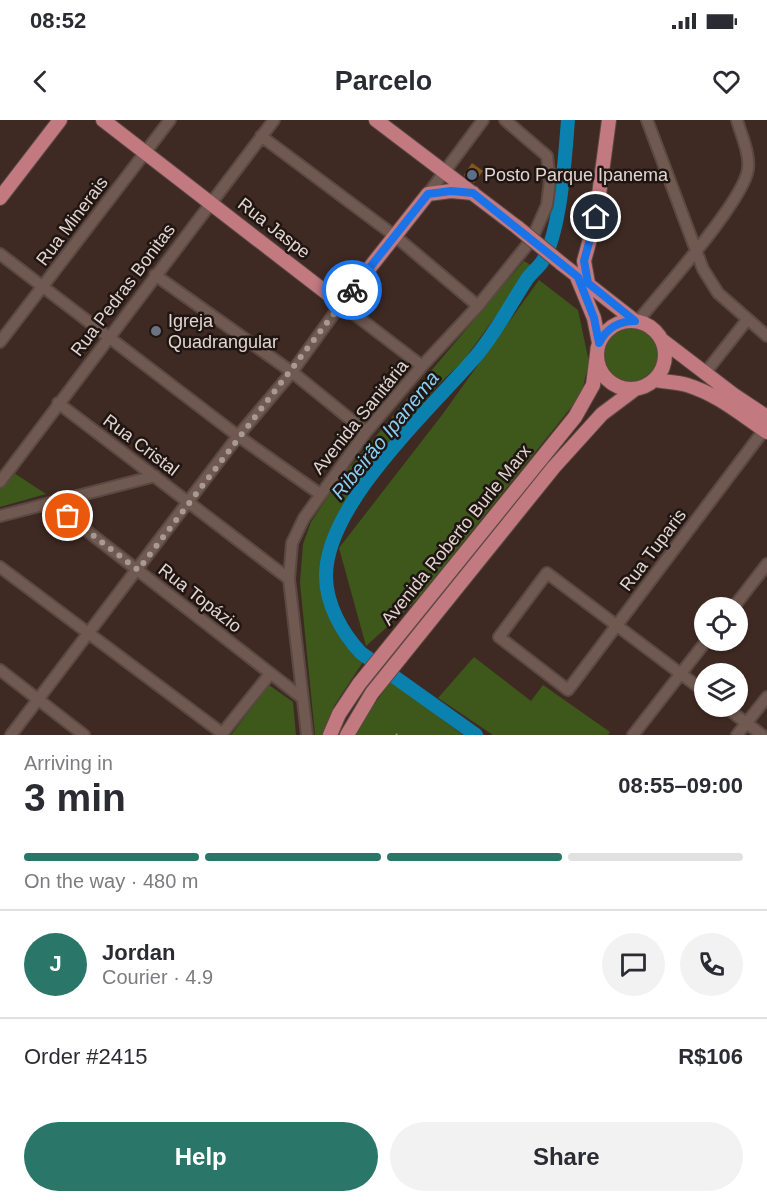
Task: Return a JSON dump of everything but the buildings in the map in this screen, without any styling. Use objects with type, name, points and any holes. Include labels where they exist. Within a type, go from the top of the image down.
[{"type":"main road","points":[[0,198],[60,120]]},
{"type":"main road","name":"Rua Jaspe","points":[[103,120],[341,303]]},
{"type":"main road","points":[[376,120],[636,321],[652,328],[662,340],[705,373],[766,427]]},
{"type":"main road","points":[[574,273],[585,253],[596,217],[609,120]]},
{"type":"main road","points":[[341,303],[428,194],[451,191],[473,193]]},
{"type":"main road","points":[[574,273],[584,267],[585,253]]},
{"type":"main road","points":[[574,273],[594,318],[600,368],[608,380],[620,387],[634,390],[655,380],[686,385],[711,394],[766,427]]},
{"type":"main road","points":[[598,349],[609,328],[617,324],[636,321]]},
{"type":"main road","points":[[655,380],[665,361],[662,340]]},
{"type":"main road","name":"Avenida Roberto Burle Marx","points":[[330,735],[339,714],[358,684],[575,417],[593,385],[598,349]]},
{"type":"main road","name":"Avenida Roberto Burle Marx","points":[[347,735],[353,720],[372,693],[582,434],[602,414],[634,390]]},
{"type":"street","name":"Rua Minerais","points":[[0,342],[170,120]]},
{"type":"street","name":"Rua Pedras Bonitas","points":[[0,482],[210,201],[274,120]]},
{"type":"street","points":[[428,194],[483,120]]},
{"type":"street","name":"Avenida Sanitária","points":[[307,735],[289,579],[292,543],[304,518],[320,494],[366,432],[422,366],[478,306],[516,260],[541,222],[550,181],[547,156],[505,120]]},
{"type":"street","points":[[647,120],[695,250],[718,292],[767,336]]},
{"type":"street","points":[[636,321],[727,211],[748,170],[745,146],[736,120]]},
{"type":"street","points":[[261,136],[395,236],[478,306]]},
{"type":"street","points":[[0,254],[107,338],[320,494]]},
{"type":"street","points":[[155,275],[291,372],[366,432]]},
{"type":"street","points":[[11,735],[238,436],[291,372],[341,303]]},
{"type":"street","name":"Rua Jaspe","points":[[341,303],[422,366]]},
{"type":"street","points":[[705,373],[747,320]]},
{"type":"street","name":"Rua Cristal","points":[[58,403],[289,579]]},
{"type":"street","name":"Rua Tuparis","points":[[616,625],[547,573],[499,637],[568,690],[766,427]]},
{"type":"street","points":[[0,463],[10,470]]},
{"type":"street","points":[[0,516],[155,476]]},
{"type":"street","name":"Rua Topázio","points":[[51,503],[301,697]]},
{"type":"street","points":[[742,597],[767,564]]},
{"type":"street","points":[[0,567],[222,734],[270,674]]},
{"type":"street","points":[[616,625],[694,684]]},
{"type":"street","points":[[633,735],[699,651]]},
{"type":"street","points":[[0,670],[84,735]]},
{"type":"street","points":[[737,735],[767,697]]},
{"type":"street","points":[[739,717],[762,735]]},
{"type":"green space","points":[[524,261],[532,266],[464,360],[438,385],[349,496],[329,542],[323,565],[324,598],[344,644],[363,662],[334,706],[324,735],[315,735],[300,583],[303,544],[311,522],[339,480]]},
{"type":"green space","points":[[539,280],[578,310],[589,362],[581,395],[417,600],[366,646],[339,548],[442,415]]},
{"type":"green space","points":[[633,325],[644,327],[654,333],[660,343],[662,354],[660,365],[654,375],[644,381],[633,383],[622,381],[612,375],[606,365],[604,354],[606,343],[612,333],[622,327]]},
{"type":"green space","points":[[11,471],[46,494],[0,507],[0,485]]},
{"type":"green space","points":[[474,657],[531,701],[543,685],[610,732],[608,735],[493,735],[438,698]]},
{"type":"green space","points":[[391,681],[463,735],[356,735],[365,717]]},
{"type":"green space","points":[[269,685],[293,702],[296,735],[231,735]]},
{"type":"waterway","name":"Ribeirão Ipanema","points":[[476,735],[361,653],[336,617],[329,597],[326,576],[331,548],[343,518],[362,488],[409,429],[477,355],[527,279],[542,262],[554,232],[558,213],[568,120]]},
{"type":"way so far","points":[[68,516],[138,570],[188,501],[291,372],[352,290]]},
{"type":"place","name":"Posto Parque Ipanema","points":[[472,175]]},
{"type":"place","name":"Igreja Quadrangular","points":[[156,331]]},
{"type":"route","points":[[352,290],[428,194],[451,191],[473,193],[578,277],[594,318],[599,343],[609,328],[626,321],[635,321],[588,283],[584,261],[596,217]]}]
